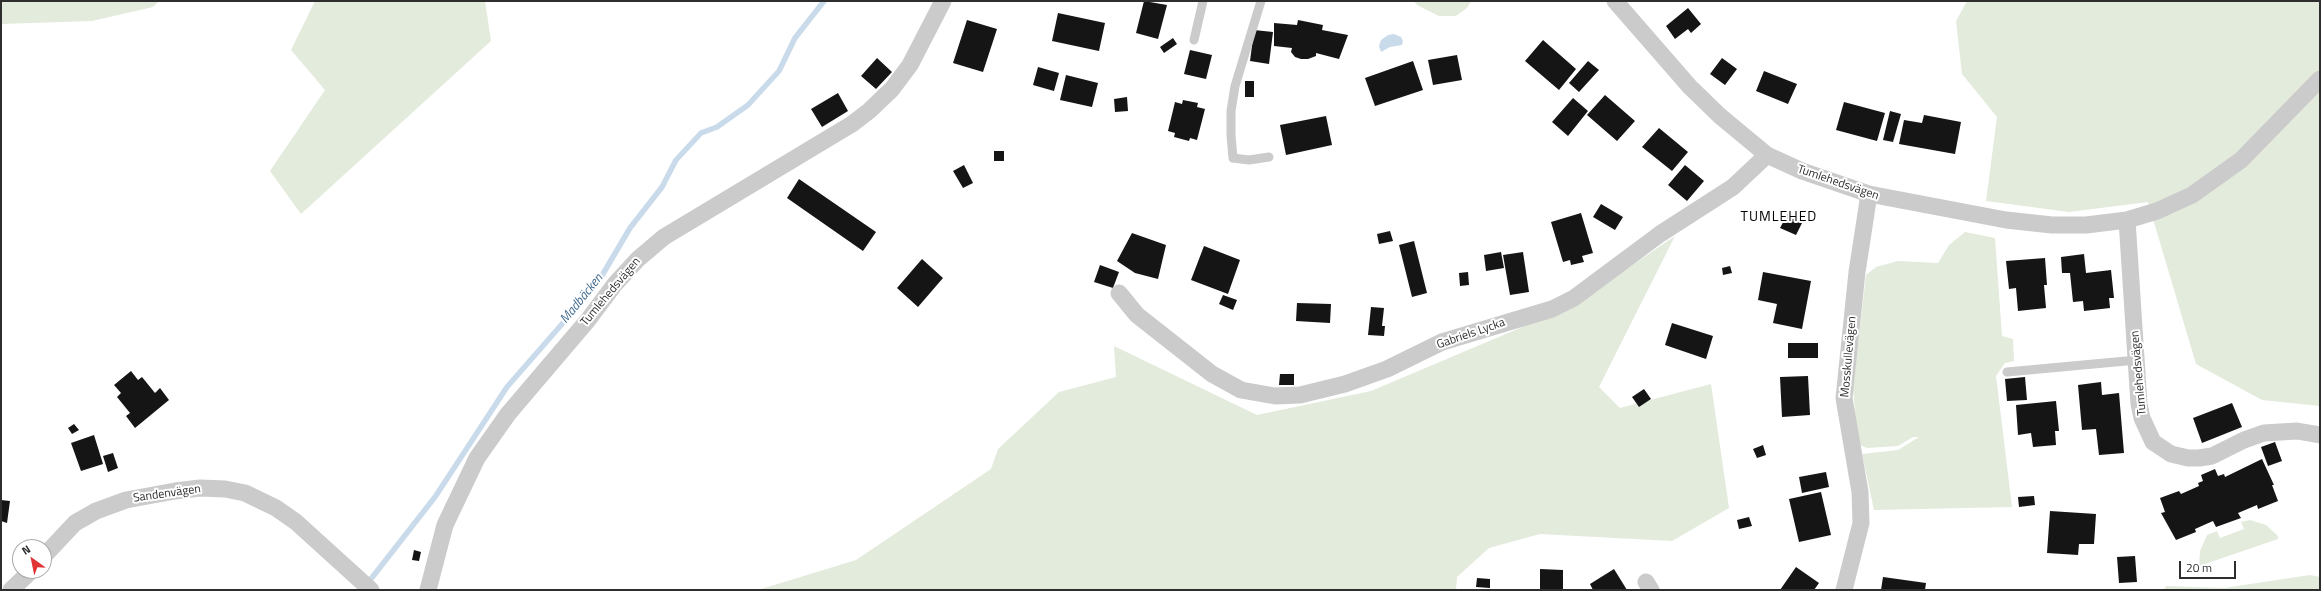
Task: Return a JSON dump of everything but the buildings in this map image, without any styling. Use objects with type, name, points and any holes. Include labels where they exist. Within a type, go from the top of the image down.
[{"type":"street","name":"Tumlehedsvägen","points":[[428,590],[445,525],[477,458],[508,414],[588,320],[620,279],[638,259],[664,237],[838,132],[869,111],[892,88],[910,65],[943,1]]},
{"type":"street","name":"Tumlehedsvägen","points":[[1615,1],[1690,86],[1720,116],[1767,155],[1802,172],[1869,194],[2006,220],[2052,225],[2086,224],[2127,220],[2157,211],[2192,195],[2241,160],[2320,78]]},
{"type":"street","name":"Gabriels Lycka","points":[[1119,293],[1137,315],[1212,374],[1241,390],[1274,396],[1300,395],[1345,384],[1387,369],[1442,342],[1552,309],[1574,298],[1660,234],[1734,187],[1767,155]]},
{"type":"street","name":"Mosskullevägen","points":[[1844,590],[1853,561],[1861,523],[1860,492],[1844,398],[1857,272],[1869,194]]},
{"type":"street","name":"Tumlehedsvägen","points":[[2127,220],[2139,404],[2142,418],[2150,439],[2168,453],[2188,458],[2212,456],[2254,435],[2280,430],[2320,435]]},
{"type":"street","name":"Sandenvägen","points":[[52,547],[75,523],[102,509],[126,500],[200,488],[225,489],[246,493],[276,508],[296,522],[366,586]]},
{"type":"street","points":[[12,590],[23,579]]},
{"type":"lane","points":[[1194,40],[1203,1]]},
{"type":"lane","points":[[1261,1],[1235,86],[1231,111],[1231,135],[1233,158],[1249,160],[1269,157]]},
{"type":"lane","points":[[2007,372],[2137,360]]},
{"type":"green space","points":[[1,1],[159,1],[153,7],[92,21],[1,24]]},
{"type":"green space","points":[[315,1],[485,1],[491,41],[301,214],[270,171],[325,90],[291,50]]},
{"type":"green space","points":[[1414,1],[1471,1],[1467,8],[1456,16],[1439,16],[1417,5]]},
{"type":"green space","points":[[1967,1],[2320,1],[2320,406],[2262,400],[2196,364],[2148,202],[2069,212],[1986,201],[1997,117],[1962,74],[1956,21]]},
{"type":"green space","points":[[1965,232],[1995,238],[2002,336],[2013,339],[2014,361],[2005,363],[1996,376],[2012,507],[1874,510],[1862,454],[1898,450],[1919,437],[1913,437],[1898,446],[1867,448],[1858,444],[1853,388],[1866,275],[1876,267],[1898,261],[1938,263],[1949,245]]},
{"type":"green space","points":[[1675,236],[1599,387],[1620,408],[1711,384],[1729,508],[1672,541],[1540,534],[1489,548],[1457,577],[1456,590],[758,590],[856,560],[991,469],[998,449],[1059,392],[1116,377],[1114,346],[1257,415],[1371,391],[1572,306]]},
{"type":"green space","points":[[2250,520],[2266,525],[2278,536],[2278,539],[2199,566],[2200,551],[2207,535],[2217,531],[2220,538],[2244,529],[2241,522]]},
{"type":"green space","points":[[2310,575],[2320,577],[2320,590],[2164,590],[2166,586],[2224,588]]},
{"type":"water","points":[[1394,34],[1401,37],[1403,41],[1402,45],[1390,47],[1381,52],[1379,46],[1381,40],[1388,35]]},
{"type":"waterway","name":"Madbäcken","points":[[367,584],[435,497],[507,387],[597,284],[630,228],[662,187],[676,160],[701,133],[717,127],[748,105],[779,71],[795,38],[824,1]]},
{"type":"district","name":"TUMLEHED","points":[[1779,218]]}]
